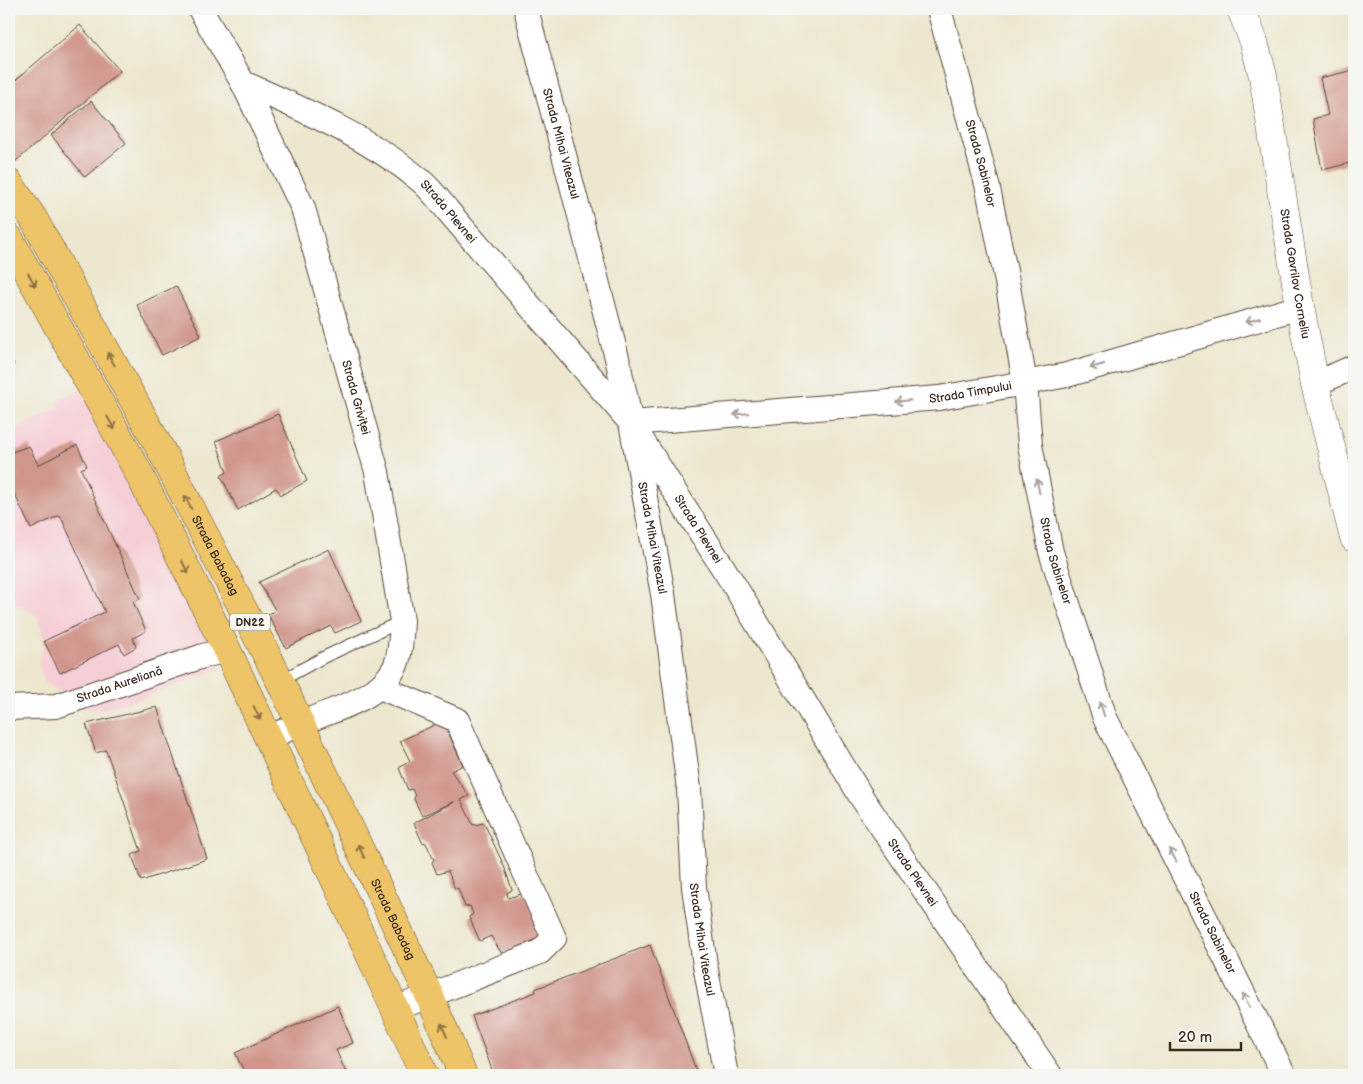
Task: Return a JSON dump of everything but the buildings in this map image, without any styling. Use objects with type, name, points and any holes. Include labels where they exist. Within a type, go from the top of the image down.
[{"type":"main road","name":"Strada Babadag","points":[[9,184],[33,218],[161,450],[280,680],[429,995],[463,1075]]},
{"type":"main road","points":[[9,238],[136,468],[227,650],[424,1075]]},
{"type":"street","name":"Strada Griviței","points":[[200,9],[243,83],[303,208],[377,472],[402,621],[401,642],[395,667],[380,687],[360,700],[269,738]]},
{"type":"street","name":"Strada Mihai Viteazul","points":[[526,9],[617,358],[631,423],[663,594],[689,789],[694,887],[705,965],[726,1075]]},
{"type":"street","name":"Strada Sabinelor","points":[[939,9],[987,184],[1006,276],[1025,383],[1030,446],[1051,552],[1105,718],[1284,1075]]},
{"type":"street","name":"Strada Gavrilov Corneliu","points":[[1241,9],[1254,42],[1263,76],[1300,307],[1315,384],[1354,538]]},
{"type":"street","name":"Strada Plevnei","points":[[243,83],[315,115],[384,153],[421,181],[631,423],[734,585],[862,798],[1050,1075]]},
{"type":"street","name":"Strada Timpului","points":[[631,423],[939,398],[1067,375],[1300,307]]},
{"type":"street","points":[[1315,384],[1354,367]]},
{"type":"street","name":"Strada Aureliană","points":[[9,708],[56,706],[203,656],[227,650]]},
{"type":"street","points":[[380,687],[457,720],[554,938],[540,952],[395,1009]]},
{"type":"lane","points":[[280,680],[402,621]]},
{"type":"shaded area","points":[[86,388],[220,669],[131,702],[99,709],[85,708],[45,682],[38,665],[44,641],[38,616],[9,601],[9,432],[59,408],[57,400]]}]
